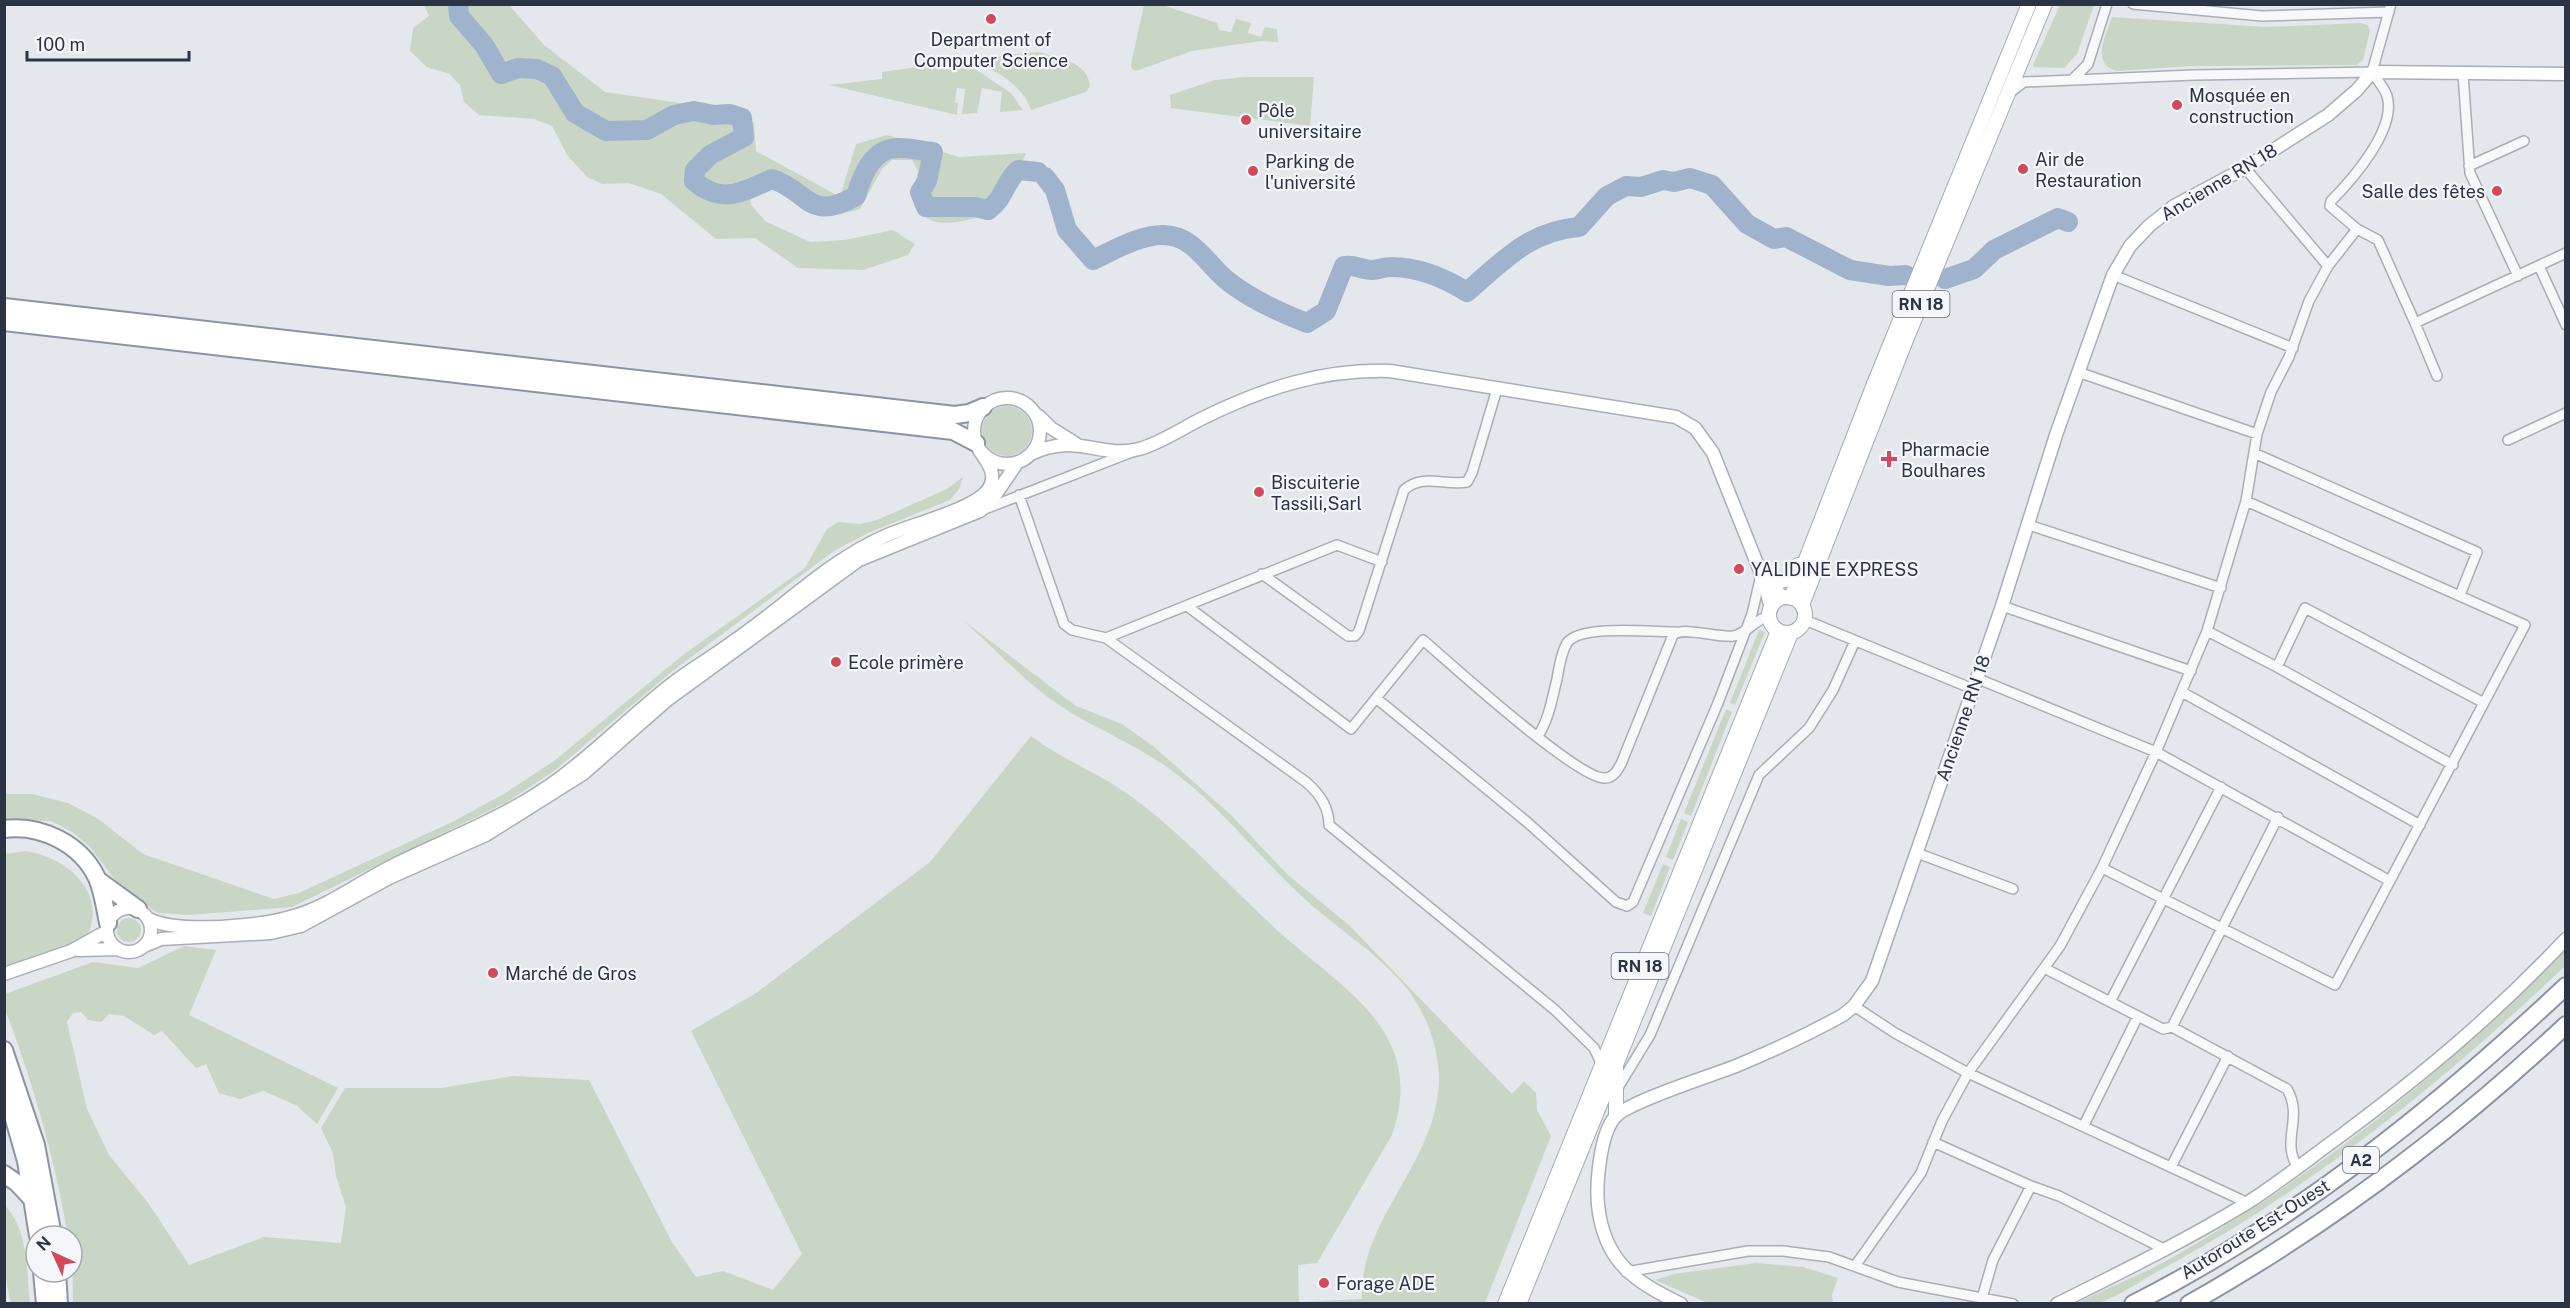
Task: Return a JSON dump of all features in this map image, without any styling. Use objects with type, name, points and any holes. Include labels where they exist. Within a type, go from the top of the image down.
[{"type":"highway","points":[[4,307],[955,415],[969,413],[983,407]]},
{"type":"highway","points":[[4,322],[953,431],[978,447]]},
{"type":"highway","points":[[4,829],[33,829],[60,840],[83,860],[98,880],[143,914]]},
{"type":"highway","points":[[98,880],[107,927]]},
{"type":"highway","name":"Autoroute Est-Ouest","points":[[2133,1304],[2235,1245],[2339,1177],[2429,1109],[2565,986]]},
{"type":"highway","name":"Autoroute Est-Ouest","points":[[2189,1304],[2247,1271],[2351,1202],[2471,1107],[2565,1025]]},
{"type":"highway","points":[[4,1050],[36,1145],[51,1224]]},
{"type":"highway","points":[[4,1084],[26,1161],[37,1224]]},
{"type":"highway","points":[[4,1174],[17,1183],[34,1202]]},
{"type":"highway","points":[[43,1284],[45,1304]]},
{"type":"highway","points":[[58,1284],[59,1304]]},
{"type":"main road","name":"RN 18","points":[[1793,600],[1874,384],[2029,4]]},
{"type":"main road","name":"RN 18","points":[[1793,600],[1906,340],[2045,4]]},
{"type":"main road","points":[[2372,72],[2565,74]]},
{"type":"main road","name":"Ancienne RN 18","points":[[1616,1116],[1627,1108],[1806,1034],[1843,1015],[1854,1006],[1875,974],[2002,606],[2078,372],[2113,275],[2130,246],[2149,226],[2174,206],[2245,168],[2328,115],[2357,90],[2372,72]]},
{"type":"main road","points":[[71,951],[118,949],[131,952],[161,939],[271,933],[301,926],[388,878],[486,835],[583,774],[666,702],[859,560],[980,511],[992,500],[1017,463],[1031,454],[1058,444],[1076,443],[1112,449],[1138,449],[1257,393],[1309,377],[1359,370],[1390,371],[1644,410],[1676,417],[1695,428],[1713,453],[1763,578],[1770,613],[1784,632],[1800,628],[1804,620],[1793,600],[1763,578]]},
{"type":"main road","points":[[4,974],[71,951],[107,927],[116,911],[123,908],[143,914],[167,926],[251,925],[297,916],[398,862],[481,827],[560,778],[672,684],[767,618],[846,556],[885,536],[977,500],[992,483],[993,476],[991,467],[978,447],[975,421],[983,407],[990,402],[1006,397],[1022,401],[1051,428],[1076,443]]},
{"type":"main road","points":[[1029,406],[1036,414],[1040,435],[1031,454]]},
{"type":"main road","points":[[978,447],[992,461],[1017,463]]},
{"type":"main road","points":[[1763,578],[1779,582],[1791,578],[1808,541],[1822,522]]},
{"type":"main road","points":[[1770,613],[1778,600],[1793,600]]},
{"type":"main road","name":"RN 18","points":[[1505,1304],[1611,1037],[1784,632]]},
{"type":"main road","name":"RN 18","points":[[1519,1304],[1784,632]]},
{"type":"main road","points":[[143,914],[151,933],[144,946]]},
{"type":"main road","points":[[107,927],[108,938],[118,949]]},
{"type":"main road","points":[[2057,1304],[2166,1250],[2248,1203],[2298,1168],[2400,1092],[2458,1045],[2490,1016],[2565,939]]},
{"type":"main road","points":[[1616,1062],[1618,1088],[1616,1116],[1607,1130],[1603,1147],[1598,1201],[1605,1234],[1626,1272],[1638,1282],[1681,1304]]},
{"type":"street","points":[[2071,81],[2088,64],[2107,4]]},
{"type":"street","points":[[2133,4],[2246,15],[2390,8],[2372,72],[2387,97],[2387,113],[2368,158],[2331,201],[2330,206],[2357,229],[2378,240],[2437,376]]},
{"type":"street","points":[[2246,15],[2249,4]]},
{"type":"street","points":[[2021,61],[2024,71],[2031,78],[2044,81]]},
{"type":"street","points":[[2005,100],[2016,86],[2024,82],[2194,75],[2372,72]]},
{"type":"street","points":[[2463,74],[2470,173],[2518,276]]},
{"type":"street","points":[[2469,166],[2524,141]]},
{"type":"street","points":[[2245,168],[2328,266]]},
{"type":"street","points":[[1855,1266],[1921,1173],[1933,1142],[1968,1073],[2060,946],[2102,868],[2156,752],[2207,631],[2246,501],[2257,434],[2271,392],[2293,348],[2309,301],[2328,266],[2357,229]]},
{"type":"street","points":[[2415,323],[2565,254]]},
{"type":"street","points":[[2539,266],[2565,326]]},
{"type":"street","points":[[2113,275],[2293,348]]},
{"type":"street","points":[[2078,372],[2257,434]]},
{"type":"street","points":[[1262,574],[1348,636],[1354,636],[1359,631],[1404,490],[1413,482],[1426,480],[1456,484],[1467,482],[1472,473],[1497,389]]},
{"type":"street","points":[[2508,440],[2565,414]]},
{"type":"street","points":[[980,511],[1138,449]]},
{"type":"street","points":[[2254,453],[2477,552],[2460,595]]},
{"type":"street","points":[[1019,495],[1064,624],[1072,630],[1106,638],[1265,750],[1306,782],[1317,791],[1329,814],[1329,825],[1555,1010],[1588,1043],[1599,1056],[1601,1063]]},
{"type":"street","points":[[2102,868],[2335,985],[2525,625],[2246,501]]},
{"type":"street","points":[[2029,525],[2221,588]]},
{"type":"street","points":[[1106,638],[1337,545],[1382,562]]},
{"type":"street","points":[[1376,698],[1527,822],[1616,902],[1624,906],[1633,902],[1747,628],[1763,578]]},
{"type":"street","points":[[1187,606],[1351,729],[1423,640],[1538,736],[1589,774],[1604,779],[1615,774],[1640,719],[1668,645],[1676,632]]},
{"type":"street","points":[[2002,606],[2191,671]]},
{"type":"street","points":[[2277,667],[2305,608],[2484,703]]},
{"type":"street","points":[[1538,736],[1551,708],[1563,651],[1568,641],[1574,636],[1593,631],[1676,632],[1732,636],[1740,634],[1755,621],[1770,613]]},
{"type":"street","points":[[1804,620],[2156,752],[2390,881]]},
{"type":"street","points":[[2207,631],[2277,667],[2453,765]]},
{"type":"street","points":[[1618,1088],[1650,1035],[1759,775],[1809,728],[1833,690],[1856,640]]},
{"type":"street","points":[[2182,692],[2420,825]]},
{"type":"street","points":[[2110,1002],[2221,787]]},
{"type":"street","points":[[2172,1027],[2278,818]]},
{"type":"street","points":[[1917,853],[2013,889]]},
{"type":"street","points":[[2044,968],[2163,1029],[2172,1027],[2287,1089],[2294,1101],[2295,1113],[2290,1156],[2298,1168]]},
{"type":"street","points":[[1854,1006],[1895,1033],[1968,1073],[2248,1203]]},
{"type":"street","points":[[2084,1125],[2138,1016]]},
{"type":"street","points":[[1588,1043],[1600,1045],[1611,1037]]},
{"type":"street","points":[[2171,1167],[2228,1056]]},
{"type":"street","points":[[1933,1142],[2031,1186],[2059,1196],[2166,1250]]},
{"type":"street","points":[[1982,1299],[1993,1260],[2031,1186]]},
{"type":"street","points":[[1626,1272],[1748,1251],[1807,1253],[1855,1266],[1882,1279],[2013,1304]]},
{"type":"green space","points":[[424,5],[509,5],[544,45],[605,92],[741,112],[754,123],[756,151],[840,197],[856,144],[887,135],[959,157],[1026,153],[1003,208],[970,220],[953,222],[938,222],[926,218],[918,208],[915,193],[918,171],[912,160],[892,160],[882,169],[860,209],[839,214],[811,213],[798,206],[783,190],[762,182],[750,192],[751,205],[765,221],[810,242],[845,240],[893,230],[915,244],[908,255],[863,270],[798,268],[755,238],[716,239],[661,194],[629,183],[602,184],[587,177],[567,155],[552,126],[534,119],[479,115],[464,102],[460,85],[449,74],[427,67],[410,51],[413,28],[429,16]]},
{"type":"green space","points":[[1144,5],[1162,5],[1217,23],[1219,30],[1231,32],[1236,19],[1251,23],[1248,33],[1261,37],[1265,27],[1277,29],[1278,42],[1261,41],[1192,51],[1136,71],[1132,69],[1131,64]]},
{"type":"green space","points":[[2060,5],[2094,5],[2077,54],[2064,68],[2034,67],[2033,65]]},
{"type":"green space","points":[[2112,17],[2266,27],[2360,23],[2368,25],[2370,31],[2363,60],[2356,65],[2191,66],[2117,71],[2104,62],[2102,56],[2104,40]]},
{"type":"green space","points":[[1038,52],[1070,62],[1084,71],[1090,86],[1086,92],[1031,110],[1022,93],[1007,79],[972,59]]},
{"type":"green space","points":[[963,61],[1011,93],[1023,110],[1000,112],[1002,92],[982,88],[977,113],[962,114],[965,89],[957,88],[955,102],[958,103],[957,115],[829,85],[882,79],[882,72]]},
{"type":"green space","points":[[1244,77],[1314,77],[1310,126],[1171,108],[1170,95],[1215,80]]},
{"type":"green space","points":[[1002,406],[1012,406],[1025,413],[1032,426],[1032,436],[1025,449],[1012,456],[1002,456],[993,452],[986,445],[982,436],[982,426],[986,417],[993,410]]},
{"type":"green space","points":[[963,477],[959,489],[950,500],[868,533],[834,551],[670,673],[554,771],[507,802],[292,907],[189,915],[158,913],[122,889],[90,847],[72,832],[51,821],[5,820],[5,794],[32,794],[68,803],[97,818],[143,854],[274,899],[299,893],[452,822],[504,794],[554,761],[683,655],[805,568],[827,529],[838,522],[860,524],[877,520],[947,489]]},
{"type":"green space","points":[[964,621],[1076,706],[1122,724],[1153,746],[1231,815],[1288,875],[1350,926],[1512,1094],[1524,1081],[1536,1093],[1537,1110],[1551,1136],[1485,1303],[73,1303],[73,1284],[84,1284],[84,1224],[66,1224],[50,1149],[34,1093],[5,1009],[5,994],[93,962],[138,968],[184,946],[216,950],[189,1015],[338,1088],[317,1124],[296,1105],[263,1091],[240,1099],[219,1093],[206,1064],[196,1068],[162,1031],[154,1035],[124,1016],[109,1014],[101,1022],[88,1020],[81,1012],[73,1013],[67,1022],[87,1109],[109,1155],[149,1204],[189,1265],[264,1237],[341,1243],[346,1207],[336,1176],[333,1153],[321,1128],[345,1088],[441,1088],[513,1076],[589,1080],[672,1242],[696,1277],[723,1271],[773,1290],[802,1254],[691,1031],[756,993],[930,862],[1031,736],[1124,791],[1155,815],[1277,930],[1351,993],[1372,1016],[1389,1040],[1398,1067],[1400,1099],[1392,1135],[1317,1263],[1298,1265],[1299,1302],[1362,1299],[1364,1270],[1373,1242],[1427,1136],[1436,1108],[1439,1077],[1436,1053],[1429,1028],[1418,1005],[1393,973],[1307,901],[1184,780],[1151,756],[1056,703],[1020,674]]},
{"type":"green space","points":[[1759,630],[1765,632],[1735,705],[1730,703]]},
{"type":"green space","points":[[1726,709],[1732,712],[1691,816],[1684,813]]},
{"type":"green space","points":[[1681,819],[1688,822],[1673,860],[1666,857]]},
{"type":"green space","points":[[26,851],[57,861],[81,881],[92,907],[92,923],[86,939],[5,971],[5,854]]},
{"type":"green space","points":[[1663,864],[1670,867],[1651,916],[1643,913]]},
{"type":"green space","points":[[129,918],[138,921],[141,930],[138,939],[129,942],[120,939],[117,930],[120,921]]},
{"type":"green space","points":[[2565,949],[2564,967],[2518,1010],[2423,1092],[2323,1168],[2272,1204],[2121,1293],[2095,1304],[2077,1303],[2175,1256],[2281,1190],[2332,1154],[2429,1077],[2476,1036]]},
{"type":"green space","points":[[4,1204],[18,1226],[22,1238],[24,1284],[29,1284],[30,1303],[11,1303],[5,1275]]},
{"type":"green space","points":[[1756,1263],[1803,1267],[1838,1278],[1832,1295],[1833,1303],[1708,1303],[1655,1280],[1674,1274]]},
{"type":"waterway","points":[[458,4],[459,16],[484,45],[501,74],[518,68],[537,69],[552,76],[575,113],[606,131],[647,130],[674,115],[694,111],[714,115],[730,114],[742,118],[744,137],[710,155],[695,170],[694,181],[714,193],[742,192],[772,179],[818,206],[840,204],[856,196],[865,173],[880,153],[905,148],[933,152],[927,181],[920,192],[926,207],[975,207],[988,210],[998,201],[1018,170],[1038,172]]},
{"type":"waterway","points":[[1045,177],[1055,190],[1067,230],[1093,260],[1145,237],[1174,236],[1192,245],[1221,275],[1247,294],[1307,323],[1326,311],[1344,266],[1372,270],[1401,267],[1421,271],[1440,277],[1467,292],[1505,259],[1531,241],[1545,234],[1579,227],[1607,196],[1626,186],[1641,187],[1663,180],[1674,182],[1690,178],[1712,185],[1747,224],[1774,239],[1786,237],[1850,270],[1889,276],[1906,275]]},
{"type":"waterway","points":[[1945,279],[1974,269],[1994,250],[2058,218],[2068,222]]},
{"type":"place","name":"Department of Computer Science","points":[[991,19]]},
{"type":"place","name":"Mosquée en construction","points":[[2177,105]]},
{"type":"place","name":"Pôle universitaire","points":[[1246,120]]},
{"type":"place","name":"Air de Restauration","points":[[2023,169]]},
{"type":"place","name":"Parking de l'université","points":[[1253,171]]},
{"type":"place","name":"Salle des fêtes","points":[[2497,191]]},
{"type":"place","name":"Pharmacie Boulhares","points":[[1889,459]]},
{"type":"place","name":"Biscuiterie Tassili,Sarl","points":[[1259,492]]},
{"type":"place","name":"YALIDINE EXPRESS","points":[[1739,569]]},
{"type":"place","name":"Ecole primère","points":[[836,662]]},
{"type":"place","name":"Marché de Gros","points":[[493,973]]},
{"type":"place","name":"Forage ADE","points":[[1324,1283]]}]
